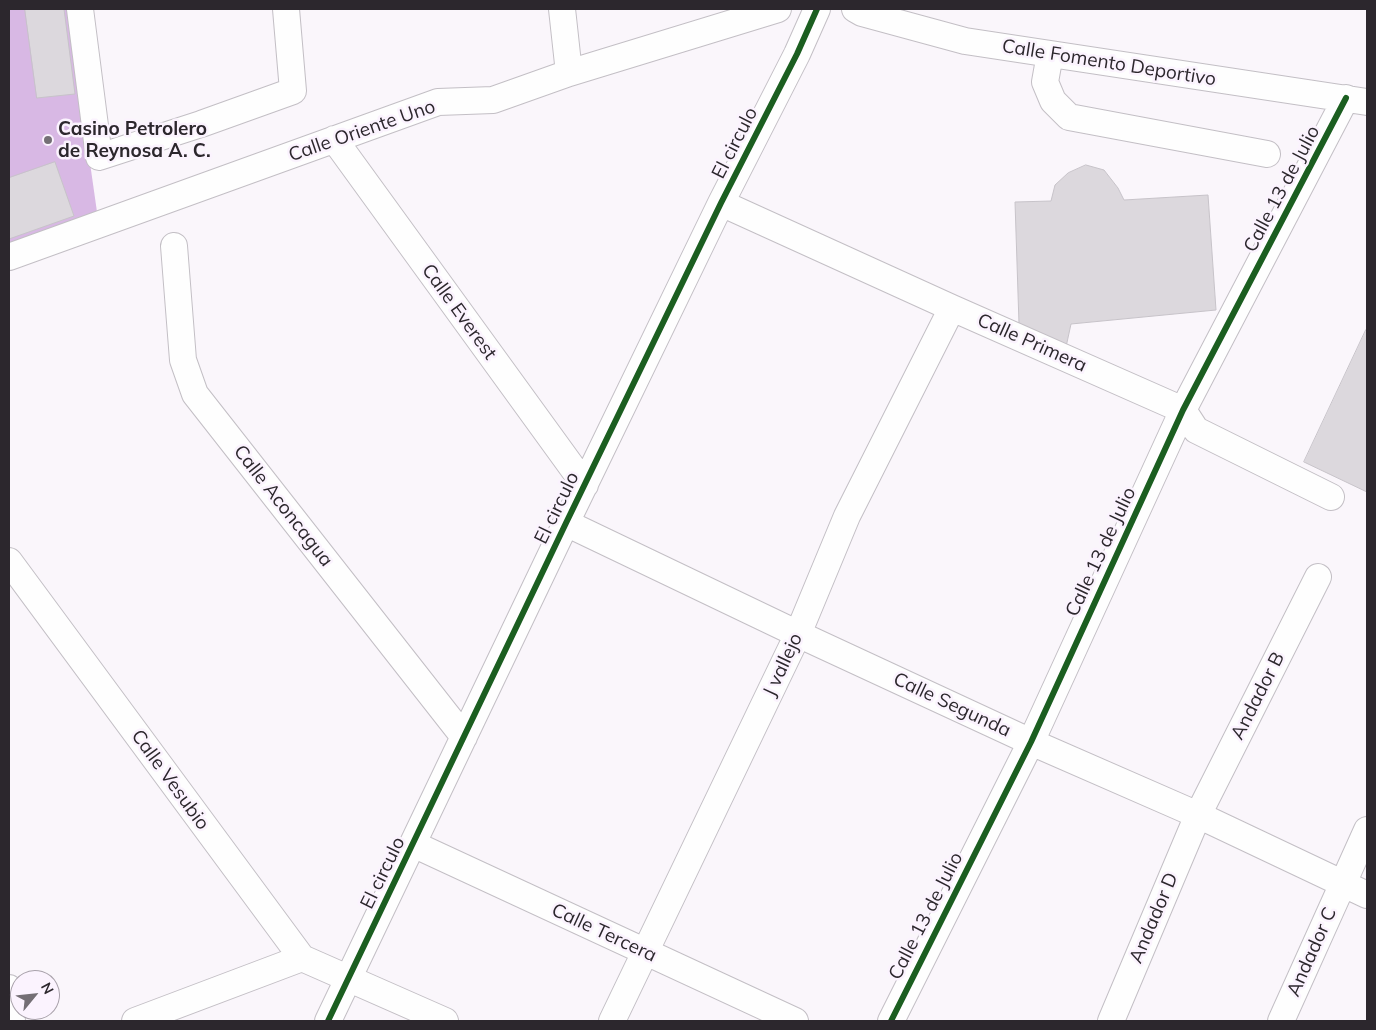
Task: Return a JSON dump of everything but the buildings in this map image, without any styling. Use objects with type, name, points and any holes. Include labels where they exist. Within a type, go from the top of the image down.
[{"type":"street","points":[[80,9],[99,157],[201,124],[293,91],[286,9]]},
{"type":"street","points":[[562,9],[569,73]]},
{"type":"street","name":"Calle Oriente Uno","points":[[9,257],[438,102],[493,100],[569,73],[778,9]]},
{"type":"street","name":"El circulo","points":[[328,1021],[566,523],[721,203],[797,54],[817,9]]},
{"type":"street","name":"Calle Fomento Deportivo","points":[[855,9],[862,13],[965,41],[1357,100]]},
{"type":"street","points":[[1050,54],[1045,82],[1053,101],[1069,117],[1267,154]]},
{"type":"street","name":"Calle 13 de Julio","points":[[891,1021],[1030,742],[1183,410],[1357,100]]},
{"type":"street","name":"Calle Everest","points":[[334,139],[585,485]]},
{"type":"street","name":"Calle Primera","points":[[721,203],[1183,410]]},
{"type":"street","name":"Calle Aconcagua","points":[[174,246],[184,360],[195,394],[464,738]]},
{"type":"street","name":"J vallejo","points":[[612,1021],[647,952],[798,634],[847,516],[952,308]]},
{"type":"street","points":[[1183,410],[1196,430],[1331,497]]},
{"type":"street","name":"Calle Segunda","points":[[566,523],[1030,742],[1198,814],[1367,894]]},
{"type":"street","name":"Calle Vesubio","points":[[9,561],[302,958]]},
{"type":"street","name":"Andador B","points":[[1198,814],[1318,577]]},
{"type":"street","name":"Andador D","points":[[1111,1021],[1198,814]]},
{"type":"street","name":"Andador C","points":[[1281,1021],[1367,830]]},
{"type":"street","name":"Calle Tercera","points":[[413,844],[795,1021]]},
{"type":"street","points":[[135,1021],[302,958],[445,1021]]},
{"type":"street","points":[[9,988],[12,1021]]},
{"type":"shaded area","name":"Casino Petrolero de Reynosa A. C.","points":[[9,9],[68,9],[98,219],[9,244]]},
{"type":"cycle path","points":[[328,1021],[566,523],[721,203],[797,54],[817,9]]},
{"type":"cycle path","points":[[891,1021],[1031,742],[1183,410],[1346,98]]},
{"type":"place","name":"Casino Petrolero de Reynosa A. C.","points":[[48,140]]}]
